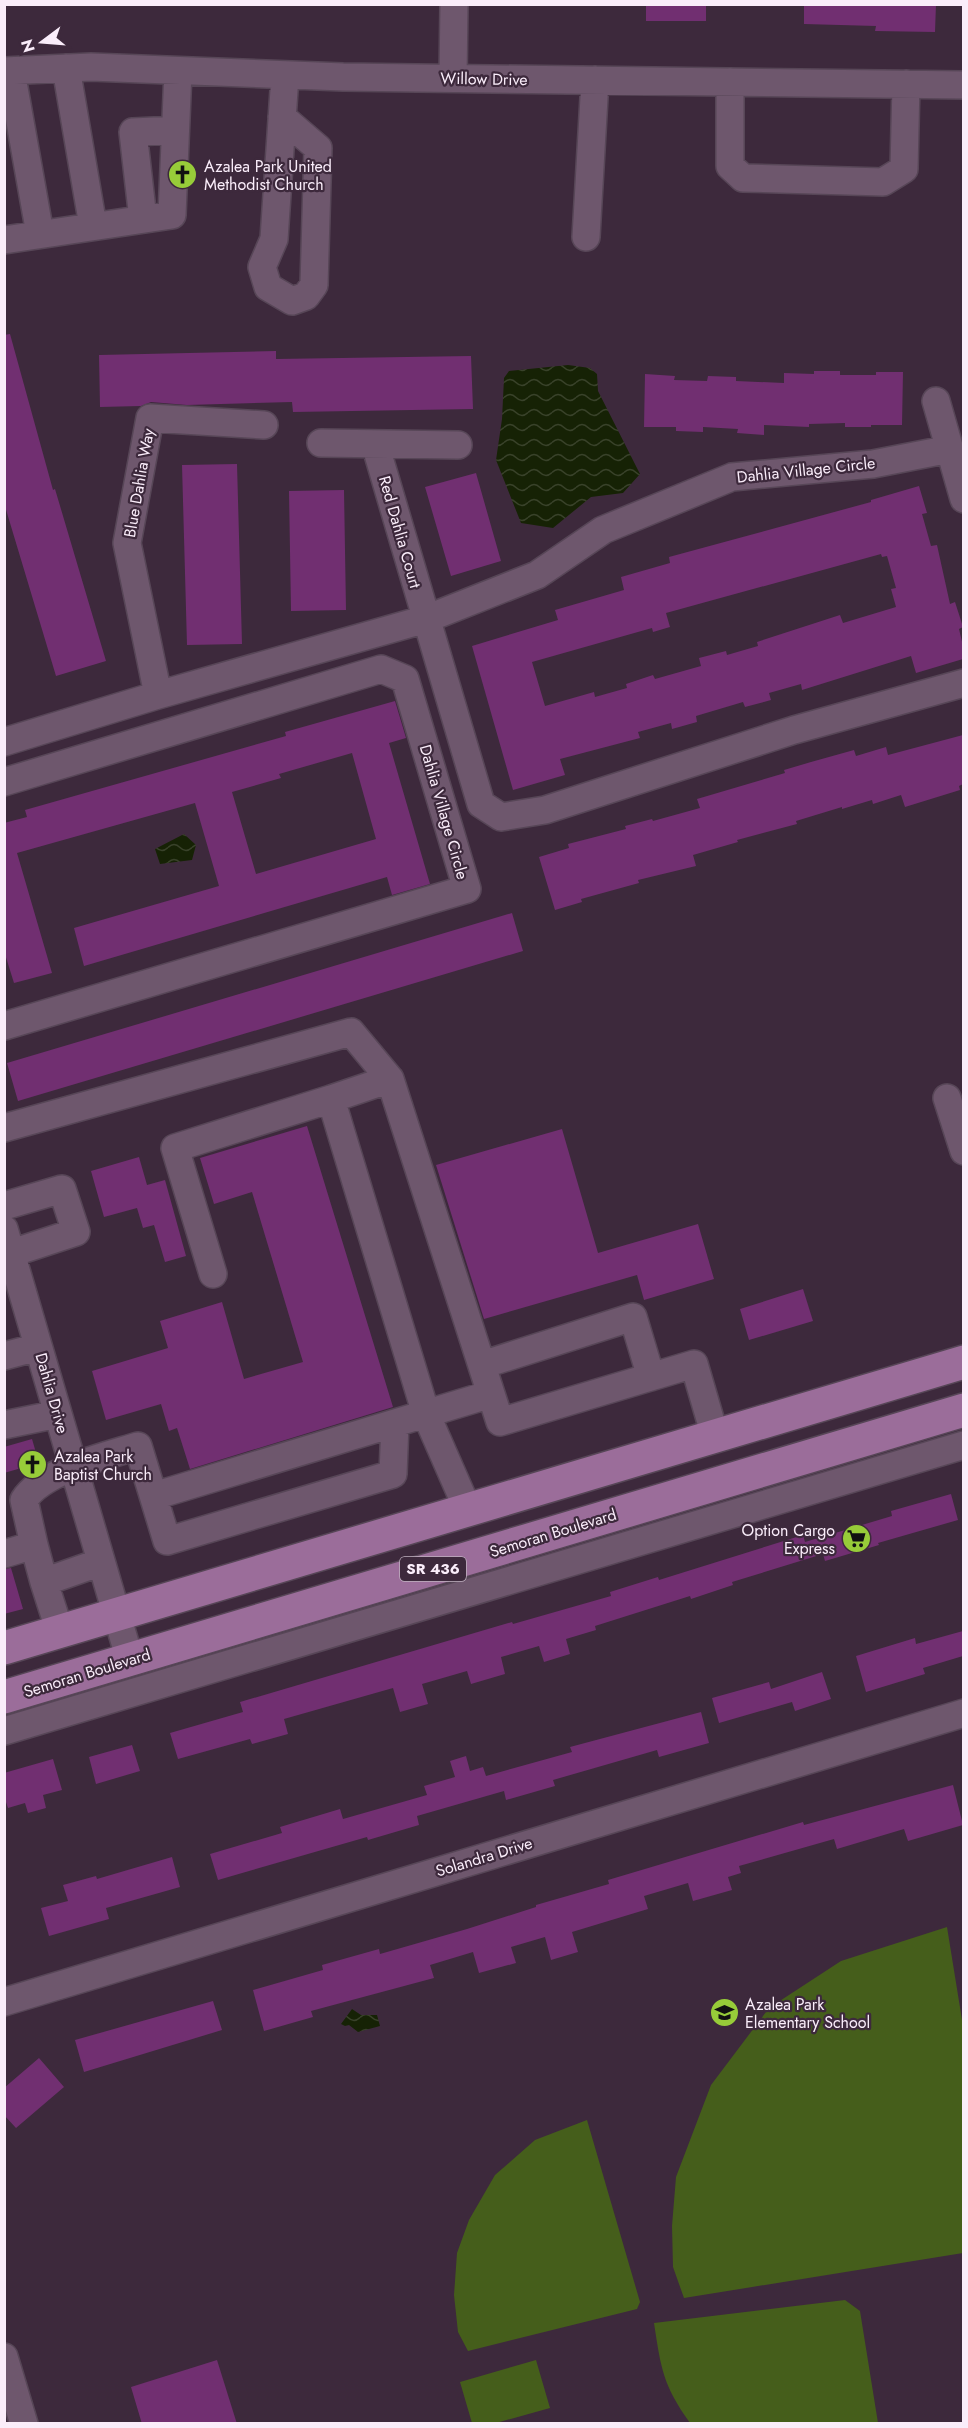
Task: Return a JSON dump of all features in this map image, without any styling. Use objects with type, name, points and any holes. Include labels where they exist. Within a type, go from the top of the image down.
[{"type":"main road","points":[[4,1648],[963,1362]]},
{"type":"main road","name":"Semoran Boulevard","points":[[4,1697],[963,1410]]},
{"type":"street","points":[[453,78],[454,4]]},
{"type":"street","name":"Willow Drive","points":[[8,71],[91,67],[285,75],[963,85]]},
{"type":"street","points":[[66,68],[93,226]]},
{"type":"street","points":[[8,71],[40,234]]},
{"type":"street","points":[[4,240],[172,215],[178,71]]},
{"type":"street","points":[[282,117],[318,148],[314,285],[306,296],[291,301],[268,287],[262,267],[274,238],[282,117],[285,75]]},
{"type":"street","points":[[586,237],[595,80]]},
{"type":"street","points":[[730,82],[730,166],[743,178],[883,182],[904,169],[906,84]]},
{"type":"street","points":[[143,219],[134,132],[175,130]]},
{"type":"street","points":[[936,401],[963,499]]},
{"type":"street","name":"Blue Dahlia Way","points":[[158,695],[127,543],[150,418],[264,425]]},
{"type":"street","points":[[321,443],[458,445]]},
{"type":"street","name":"Red Dahlia Court","points":[[375,444],[426,619]]},
{"type":"street","name":"Dahlia Village Circle","points":[[4,742],[158,695],[426,619],[537,575],[603,530],[732,477],[873,464],[950,449]]},
{"type":"street","points":[[426,619],[481,804],[501,817],[545,810],[794,730],[963,683]]},
{"type":"street","name":"Dahlia Village Circle","points":[[4,782],[381,669],[405,679],[467,889],[6,1021]]},
{"type":"street","points":[[4,1128],[351,1032],[390,1078],[500,1422],[694,1364],[716,1436]]},
{"type":"street","points":[[213,1274],[175,1148],[390,1078]]},
{"type":"street","points":[[947,1098],[963,1151]]},
{"type":"street","points":[[330,1099],[426,1414],[468,1510]]},
{"type":"street","points":[[4,1206],[62,1189],[76,1232],[8,1241]]},
{"type":"street","name":"Dahlia Drive","points":[[8,1241],[130,1660]]},
{"type":"street","points":[[482,1365],[633,1317],[651,1377]]},
{"type":"street","points":[[4,1356],[38,1347]]},
{"type":"street","points":[[154,1496],[491,1394]]},
{"type":"street","points":[[4,1425],[58,1414]]},
{"type":"street","points":[[60,1632],[44,1582],[24,1500],[30,1490],[73,1466],[138,1446],[167,1540],[393,1474],[395,1423]]},
{"type":"street","points":[[4,1731],[963,1445]]},
{"type":"street","points":[[4,1554],[34,1545]]},
{"type":"street","points":[[44,1582],[101,1562]]},
{"type":"street","name":"Solandra Drive","points":[[4,2002],[963,1713]]},
{"type":"street","points":[[4,2357],[24,2424]]},
{"type":"green space","points":[[947,1927],[963,2026],[963,2253],[684,2298],[673,2267],[672,2226],[676,2177],[711,2085],[769,2008],[841,1961]]},
{"type":"green space","points":[[587,2120],[640,2302],[637,2309],[468,2351],[458,2332],[454,2295],[457,2253],[469,2220],[495,2175],[535,2140]]},
{"type":"green space","points":[[845,2300],[860,2311],[878,2423],[690,2423],[674,2398],[664,2376],[654,2323]]},
{"type":"green space","points":[[536,2360],[550,2408],[496,2423],[472,2423],[460,2382]]},
{"type":"water","points":[[568,365],[590,368],[597,374],[598,391],[640,474],[623,493],[591,497],[553,528],[521,523],[496,460],[502,419],[504,378],[509,371]]},
{"type":"water","points":[[184,834],[196,845],[192,860],[160,864],[155,849]]},
{"type":"water","points":[[352,2009],[361,2015],[377,2015],[380,2026],[358,2032],[349,2025],[341,2024]]},
{"type":"building","points":[[646,4],[706,4],[706,21],[646,21]]},
{"type":"building","points":[[804,4],[936,4],[935,32],[875,31],[876,26],[804,24]]},
{"type":"building","points":[[10,334],[53,490],[55,489],[106,661],[56,676],[4,503],[4,335]]},
{"type":"building","points":[[276,351],[276,359],[471,356],[473,409],[293,412],[292,402],[187,405],[151,402],[141,406],[100,407],[99,355]]},
{"type":"building","points":[[814,371],[840,371],[840,375],[903,372],[902,425],[845,427],[845,423],[809,424],[809,427],[764,425],[764,435],[737,433],[738,429],[703,427],[703,432],[676,431],[676,427],[644,427],[645,374],[675,376],[674,380],[707,381],[708,376],[736,377],[736,381],[784,383],[784,373],[814,374]]},
{"type":"building","points":[[237,464],[242,644],[187,645],[182,465]]},
{"type":"building","points":[[476,473],[501,561],[451,576],[425,487]]},
{"type":"building","points":[[919,486],[927,513],[922,514],[931,546],[937,545],[950,604],[955,602],[963,627],[959,629],[963,659],[916,673],[911,656],[802,690],[801,684],[769,693],[771,700],[745,707],[743,702],[696,716],[697,722],[672,729],[671,723],[638,732],[640,738],[560,759],[565,775],[513,790],[472,646],[558,620],[555,610],[624,590],[621,577],[670,563],[669,557],[871,502],[871,500]],"holes":[[[881,554],[882,557],[887,556],[896,588],[891,589],[896,607],[843,623],[840,615],[757,642],[758,646],[727,655],[726,651],[699,658],[701,666],[655,679],[653,675],[626,684],[627,688],[595,697],[594,692],[545,706],[532,662],[652,628],[653,632],[670,627],[666,613]]]},
{"type":"building","points":[[344,490],[346,610],[291,611],[289,491]]},
{"type":"building","points":[[395,701],[406,738],[389,743],[430,884],[392,895],[387,877],[84,966],[74,928],[219,886],[195,803],[17,853],[52,973],[14,983],[4,951],[4,823],[27,817],[25,810],[286,736],[285,732]],"holes":[[[352,753],[376,839],[256,874],[232,792],[281,778],[279,774]]]},
{"type":"building","points":[[963,735],[963,784],[959,786],[960,790],[905,807],[901,795],[873,804],[872,800],[842,809],[842,807],[796,821],[797,824],[737,840],[738,842],[693,855],[696,866],[638,880],[639,883],[581,899],[582,902],[555,910],[539,857],[569,848],[568,844],[626,829],[625,826],[700,808],[697,799],[854,750],[856,756],[886,747],[888,755]]},
{"type":"building","points":[[512,913],[523,951],[18,1101],[7,1063]]},
{"type":"building","points":[[307,1126],[393,1407],[190,1469],[177,1428],[169,1431],[161,1404],[106,1420],[92,1371],[168,1348],[160,1321],[222,1302],[244,1379],[303,1362],[252,1192],[214,1204],[200,1158]]},
{"type":"building","points":[[562,1129],[598,1253],[698,1224],[714,1279],[644,1300],[637,1275],[484,1319],[436,1165]]},
{"type":"building","points":[[139,1157],[147,1185],[165,1180],[186,1256],[165,1262],[154,1225],[143,1228],[137,1208],[104,1217],[91,1171]]},
{"type":"building","points":[[803,1289],[813,1321],[749,1340],[740,1309]]},
{"type":"building","points":[[32,1439],[39,1463],[4,1473],[4,1447]]},
{"type":"building","points":[[951,1494],[958,1520],[825,1561],[823,1554],[732,1582],[733,1585],[691,1599],[690,1596],[595,1626],[596,1630],[566,1639],[570,1654],[544,1662],[539,1646],[501,1657],[505,1674],[471,1684],[467,1671],[422,1684],[428,1704],[400,1712],[393,1688],[284,1719],[288,1734],[252,1744],[250,1739],[178,1759],[170,1733],[243,1712],[240,1702],[512,1622],[513,1624],[611,1596],[610,1592],[658,1577],[659,1580],[803,1535],[805,1542],[892,1516],[891,1511]]},
{"type":"building","points":[[11,1568],[23,1609],[4,1614],[4,1569]]},
{"type":"building","points":[[963,1631],[963,1656],[923,1668],[925,1674],[866,1692],[856,1656],[915,1638],[916,1644]]},
{"type":"building","points":[[822,1672],[831,1699],[795,1711],[792,1702],[719,1723],[712,1698],[769,1682],[771,1689]]},
{"type":"building","points":[[701,1712],[709,1743],[659,1757],[657,1750],[553,1780],[555,1786],[506,1800],[504,1791],[417,1816],[419,1825],[368,1840],[367,1837],[218,1880],[210,1854],[282,1833],[280,1827],[340,1809],[343,1819],[427,1795],[424,1786],[455,1777],[450,1761],[466,1756],[470,1771],[483,1767],[486,1776],[572,1752],[570,1747]]},
{"type":"building","points":[[132,1745],[140,1771],[96,1784],[89,1757]]},
{"type":"building","points":[[53,1759],[62,1790],[43,1795],[46,1808],[28,1813],[25,1803],[8,1808],[4,1796],[4,1773]]},
{"type":"building","points":[[953,1785],[963,1825],[908,1841],[904,1829],[837,1849],[834,1839],[739,1866],[741,1873],[728,1877],[732,1890],[693,1901],[688,1883],[644,1896],[648,1909],[572,1932],[578,1952],[551,1960],[545,1937],[511,1947],[516,1963],[479,1973],[473,1952],[430,1965],[434,1978],[311,2011],[313,2017],[264,2031],[253,1990],[323,1970],[322,1965],[379,1949],[380,1954],[467,1929],[536,1907],[536,1905],[609,1884],[608,1880],[803,1822],[804,1825]]},
{"type":"building","points":[[172,1857],[180,1887],[106,1908],[109,1919],[49,1936],[41,1908],[68,1901],[63,1885],[96,1876],[97,1879]]},
{"type":"building","points":[[213,2001],[222,2030],[84,2072],[75,2040]]},
{"type":"building","points":[[39,2058],[64,2087],[16,2128],[4,2115],[4,2088]]},
{"type":"building","points":[[217,2360],[237,2424],[142,2424],[131,2387]]},
{"type":"place","name":"Azalea Park United Methodist Church","points":[[183,175]]},
{"type":"place","name":"Azalea Park Baptist Church","points":[[33,1465]]},
{"type":"place","name":"Option Cargo Express","points":[[856,1539]]},
{"type":"place","name":"Azalea Park Elementary School","points":[[724,2013]]}]
